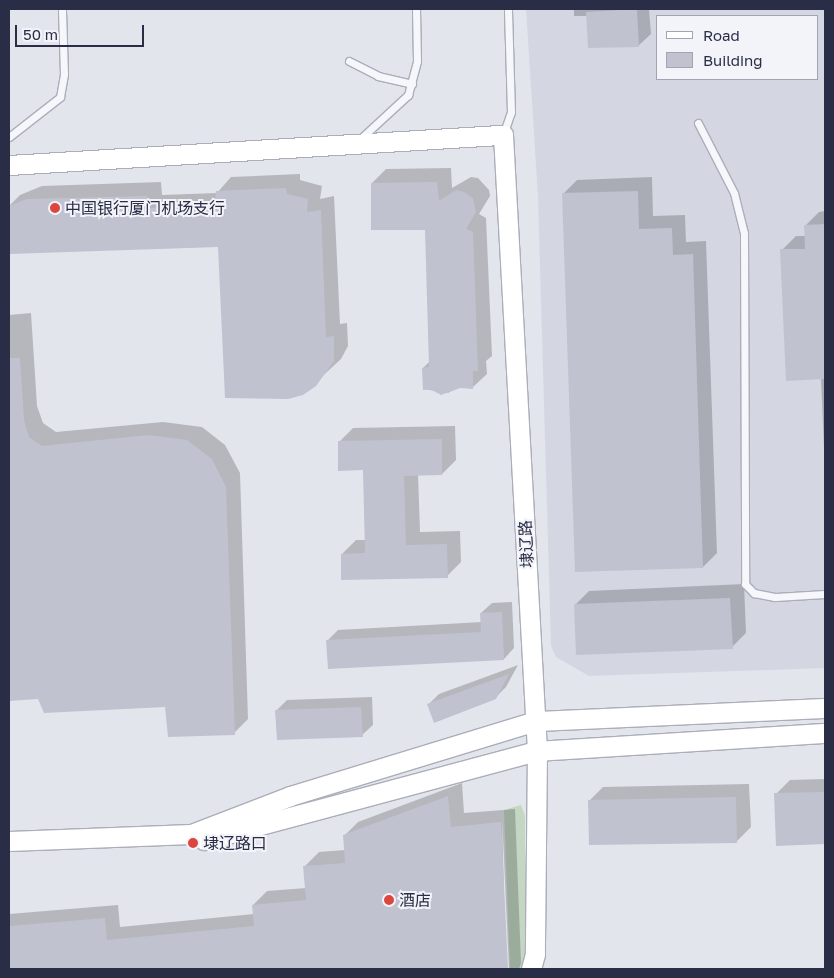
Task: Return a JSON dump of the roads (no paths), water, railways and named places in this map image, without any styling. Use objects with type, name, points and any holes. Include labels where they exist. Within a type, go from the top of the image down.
[{"type":"main road","points":[[9,165],[503,135]]},
{"type":"main road","name":"埭辽路","points":[[503,135],[536,721],[537,964]]},
{"type":"main road","points":[[9,841],[191,834],[290,796],[536,721],[825,708]]},
{"type":"main road","points":[[9,854],[193,843],[537,750],[825,733]]},
{"type":"lane","points":[[9,137],[60,96],[64,74],[62,9]]},
{"type":"lane","points":[[352,144],[401,103],[412,84],[417,61],[416,9]]},
{"type":"lane","points":[[503,135],[511,112],[508,9]]},
{"type":"lane","points":[[349,61],[378,76],[412,84]]},
{"type":"lane","points":[[698,123],[734,193],[744,233],[745,584],[754,593],[775,597],[825,594]]},
{"type":"place","name":"中国银行厦门机场支行","points":[[55,208]]},
{"type":"place","name":"埭辽路口","points":[[193,843]]},
{"type":"place","name":"酒店","points":[[389,900]]}]
